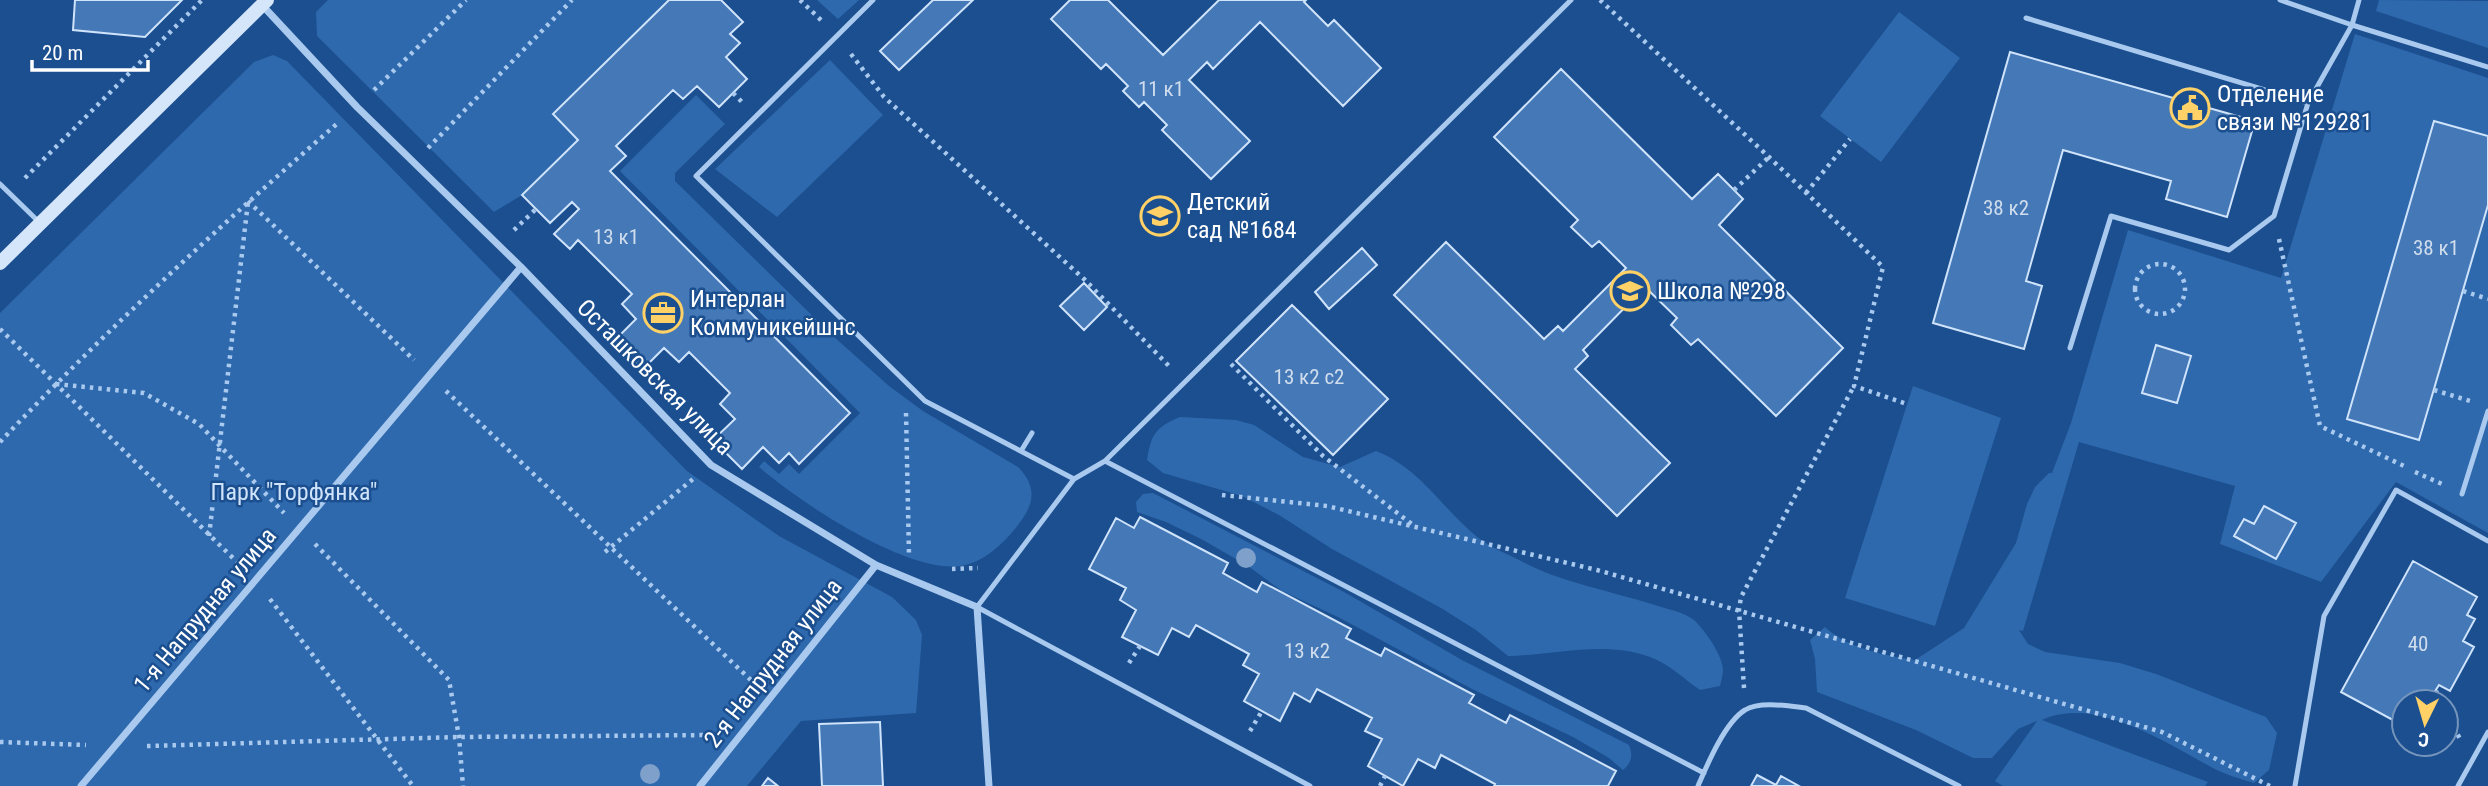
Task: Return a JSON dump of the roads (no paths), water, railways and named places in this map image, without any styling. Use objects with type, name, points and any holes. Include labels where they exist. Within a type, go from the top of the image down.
[{"type":"street","name":"Осташковская улица","points":[[264,2],[357,107],[521,267],[710,465],[876,565],[977,607]]},
{"type":"street","points":[[0,263],[264,2]]},
{"type":"street","name":"1-я Напрудная улица","points":[[81,786],[521,267]]},
{"type":"street","name":"2-я Напрудная улица","points":[[700,786],[876,565]]},
{"type":"street","points":[[977,607],[989,786]]},
{"type":"lane","points":[[873,0],[696,176],[925,401],[1074,478]]},
{"type":"lane","points":[[1310,786],[977,607],[1074,478],[1105,461],[1571,0]]},
{"type":"lane","points":[[2280,0],[2488,67]]},
{"type":"lane","points":[[2070,348],[2111,216],[2229,250],[2274,216],[2308,103],[2352,25],[2359,0]]},
{"type":"lane","points":[[2026,18],[2308,103]]},
{"type":"lane","points":[[0,184],[40,223]]},
{"type":"lane","points":[[2462,494],[2488,411]]},
{"type":"lane","points":[[1021,451],[1032,433]]},
{"type":"lane","points":[[1105,461],[1704,773]]},
{"type":"lane","points":[[2295,786],[2324,616],[2396,490],[2488,541]]},
{"type":"lane","points":[[1698,786],[1727,729],[1745,709],[1777,705],[1805,708],[1959,786]]},
{"type":"lane","points":[[2458,786],[2488,732]]},
{"type":"place","name":"Отделение связи №129281","points":[[2190,108]]},
{"type":"place","name":"Детский сад №1684","points":[[1160,216]]},
{"type":"place","name":"Школа №298","points":[[1630,291]]},
{"type":"place","name":"Интерлан Коммуникейшнс","points":[[663,313]]},
{"type":"park label","name":"Парк \"Торфянка\"","points":[[294,492]]}]
